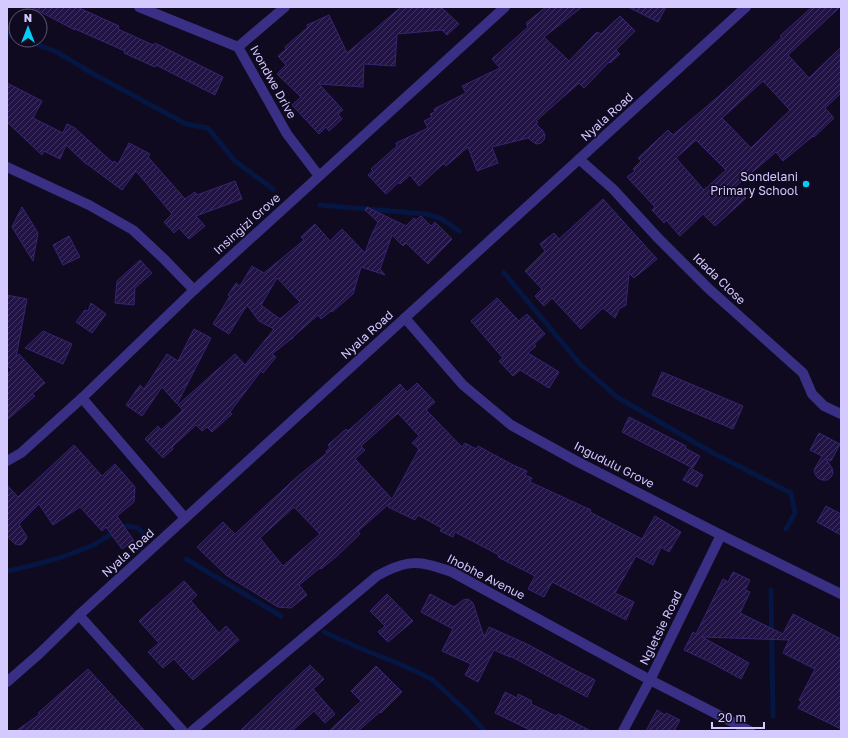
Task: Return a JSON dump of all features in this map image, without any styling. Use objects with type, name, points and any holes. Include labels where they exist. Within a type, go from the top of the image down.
[{"type":"street","name":"Ivondwe Drive","points":[[140,7],[238,47],[287,134],[319,176]]},
{"type":"street","points":[[238,47],[285,7]]},
{"type":"street","name":"Insingizi Grove","points":[[7,461],[21,453],[82,398],[194,290],[505,7]]},
{"type":"street","name":"Nyala Road","points":[[7,682],[746,7]]},
{"type":"street","name":"Idada Close","points":[[579,160],[613,189],[658,238],[709,289],[803,372],[812,394],[824,406],[841,414]]},
{"type":"street","points":[[7,167],[89,205],[133,230],[164,258],[194,290]]},
{"type":"street","name":"Ingudulu Grove","points":[[406,318],[463,385],[510,425],[721,535],[841,594]]},
{"type":"street","points":[[82,398],[186,518]]},
{"type":"street","name":"Ngletsie Road","points":[[623,731],[650,680],[721,535]]},
{"type":"street","name":"Ihobhe Avenue","points":[[192,731],[377,576],[393,567],[408,563],[426,563],[452,572],[650,680],[750,731]]},
{"type":"street","points":[[79,615],[183,731]]},
{"type":"building","points":[[31,7],[77,7],[119,26],[118,29],[153,45],[155,43],[223,77],[215,95],[156,65],[155,67],[124,53],[125,51],[75,30],[48,16],[48,8]]},
{"type":"building","points":[[401,7],[441,7],[459,24],[447,35],[442,30],[397,34],[395,66],[364,64],[363,87],[319,84],[343,110],[338,114],[342,119],[329,131],[326,127],[319,134],[292,105],[301,97],[277,74],[286,65],[278,56],[286,49],[285,47],[308,27],[307,25],[329,15],[347,53]]},
{"type":"building","points":[[546,7],[582,7],[544,37],[569,61],[597,32],[601,34],[620,16],[635,31],[616,50],[620,54],[610,63],[609,62],[584,88],[579,83],[536,121],[538,122],[536,124],[545,135],[544,140],[541,143],[536,144],[528,138],[492,147],[498,163],[477,171],[468,147],[446,166],[444,163],[419,186],[410,175],[400,184],[399,182],[386,194],[368,175],[373,171],[371,169],[397,146],[396,143],[428,128],[424,121],[432,117],[430,114],[435,112],[434,109],[466,93],[462,86],[500,68],[492,59],[528,27],[526,23]]},
{"type":"building","points":[[628,7],[666,7],[658,22]]},
{"type":"building","points":[[812,7],[840,7],[788,55],[809,78],[841,47],[841,93],[825,108],[834,118],[814,137],[813,136],[783,161],[776,152],[735,187],[746,198],[715,226],[703,214],[680,236],[666,220],[664,223],[652,210],[655,207],[627,177],[635,171],[633,169],[641,161],[638,158],[668,130],[673,135],[719,96],[782,37],[780,36]],"holes":[[[763,81],[790,110],[751,148],[722,118]],[[696,140],[726,170],[704,190],[676,158]]]},
{"type":"building","points":[[7,83],[42,101],[33,118],[63,133],[67,124],[75,128],[113,163],[114,161],[118,164],[129,143],[150,154],[148,157],[185,199],[195,192],[197,195],[235,181],[242,199],[196,216],[205,226],[189,239],[179,228],[174,233],[164,222],[172,214],[136,171],[122,190],[86,164],[66,145],[60,159],[44,151],[42,155],[7,122]]},
{"type":"building","points":[[603,199],[657,259],[634,278],[629,273],[626,305],[619,309],[615,318],[603,308],[581,329],[552,298],[544,306],[535,296],[542,289],[525,271],[545,251],[540,244],[554,233],[559,239]]},
{"type":"building","points":[[22,207],[38,233],[33,261],[12,227]]},
{"type":"building","points":[[367,207],[406,226],[414,218],[416,220],[421,216],[431,226],[435,222],[452,239],[428,264],[406,243],[403,246],[392,235],[380,269],[385,275],[361,267],[353,294],[332,312],[331,311],[321,319],[318,315],[292,339],[272,354],[276,357],[263,373],[261,371],[230,412],[232,414],[212,432],[207,427],[202,431],[196,425],[172,447],[173,449],[163,458],[145,439],[158,426],[161,430],[183,410],[178,405],[235,354],[245,365],[274,329],[259,321],[247,305],[229,334],[213,324],[236,283],[240,286],[252,266],[264,273],[304,240],[301,237],[315,224],[330,241],[342,229],[365,253],[378,222],[365,210]],"holes":[[[277,278],[300,302],[280,319],[261,305]]]},
{"type":"building","points":[[69,236],[80,257],[63,265],[53,245]]},
{"type":"building","points":[[140,260],[152,273],[135,288],[134,305],[115,303],[117,281]]},
{"type":"building","points":[[7,295],[27,299],[16,357],[19,354],[45,383],[32,394],[35,396],[7,420],[7,374],[12,370],[7,366]]},
{"type":"building","points":[[497,298],[519,321],[527,314],[545,334],[534,344],[536,346],[528,353],[559,372],[549,388],[520,370],[513,376],[499,361],[503,358],[471,321]]},
{"type":"building","points":[[91,303],[106,314],[92,333],[76,322],[85,310],[88,311]]},
{"type":"building","points":[[194,329],[211,338],[177,404],[162,387],[142,416],[126,405],[140,385],[144,389],[167,354],[178,361]]},
{"type":"building","points":[[43,331],[72,344],[63,364],[25,348]]},
{"type":"building","points":[[662,372],[743,406],[733,429],[652,395]]},
{"type":"building","points":[[417,383],[435,402],[426,410],[462,447],[465,443],[476,449],[478,446],[527,471],[525,475],[532,478],[530,482],[591,510],[590,512],[642,539],[655,516],[681,532],[669,552],[661,547],[653,565],[636,556],[615,593],[634,602],[626,620],[552,582],[544,597],[528,589],[535,576],[455,532],[453,537],[440,531],[442,528],[418,515],[415,520],[388,507],[390,503],[358,531],[360,534],[337,556],[299,585],[307,595],[291,608],[278,607],[226,575],[197,547],[223,522],[235,534],[298,476],[327,453],[326,451],[330,448],[328,445],[346,429],[348,431],[400,384],[407,392]],"holes":[[[398,413],[419,436],[412,443],[419,449],[392,499],[355,459],[365,450],[361,446]],[[294,507],[320,534],[283,566],[260,538]]]},
{"type":"building","points":[[629,417],[686,446],[685,448],[700,456],[693,468],[622,432]]},
{"type":"building","points":[[819,433],[840,444],[831,461],[826,459],[832,468],[833,473],[827,480],[818,478],[814,470],[822,456],[810,450]]},
{"type":"building","points":[[74,445],[102,476],[115,464],[135,487],[134,502],[117,516],[134,541],[122,549],[106,527],[102,531],[80,507],[53,525],[39,504],[19,524],[27,537],[25,541],[21,545],[15,544],[7,536],[7,485],[18,497]]},
{"type":"building","points":[[690,468],[703,475],[697,487],[683,480]]},
{"type":"building","points":[[826,506],[841,514],[841,535],[817,522]]},
{"type":"building","points":[[733,572],[750,580],[745,590],[750,592],[740,613],[783,634],[793,614],[841,639],[841,729],[798,708],[802,702],[799,700],[815,669],[783,653],[789,640],[702,637],[749,663],[741,679],[684,650],[693,632],[696,634],[723,579],[728,582]]},
{"type":"building","points":[[184,581],[197,595],[191,601],[219,633],[226,626],[239,640],[193,680],[174,659],[163,668],[148,652],[159,643],[139,621]]},
{"type":"building","points":[[387,594],[413,621],[388,642],[378,632],[385,626],[370,611]]},
{"type":"building","points":[[430,594],[454,607],[463,600],[468,599],[473,603],[484,637],[489,627],[529,645],[595,680],[587,697],[510,656],[494,650],[478,682],[465,675],[471,664],[442,651],[453,629],[421,612]]},
{"type":"building","points":[[310,665],[324,679],[313,689],[335,714],[325,723],[314,711],[292,731],[240,731]]},
{"type":"building","points":[[376,666],[402,692],[381,713],[380,712],[358,731],[329,731],[361,701],[351,691]]},
{"type":"building","points":[[88,669],[145,731],[16,731],[40,714],[38,713]]},
{"type":"building","points":[[505,692],[517,698],[518,694],[532,701],[531,704],[556,716],[558,714],[591,731],[532,731],[495,713]]},
{"type":"building","points":[[657,710],[665,715],[666,713],[680,720],[674,731],[646,731]]},
{"type":"waterway","points":[[46,48],[57,52],[90,72],[186,124],[208,128],[235,161],[273,189]]},
{"type":"waterway","points":[[320,205],[426,214],[442,219],[459,231]]},
{"type":"waterway","points":[[504,273],[581,365],[617,397],[713,453],[791,493],[795,513],[786,529]]},
{"type":"waterway","points":[[7,571],[74,553],[95,544],[127,526],[138,528],[143,533]]},
{"type":"waterway","points":[[186,559],[281,616]]},
{"type":"waterway","points":[[771,590],[773,716]]},
{"type":"waterway","points":[[324,632],[432,679],[485,731]]},
{"type":"place","name":"Sondelani Primary School","points":[[806,184]]}]
